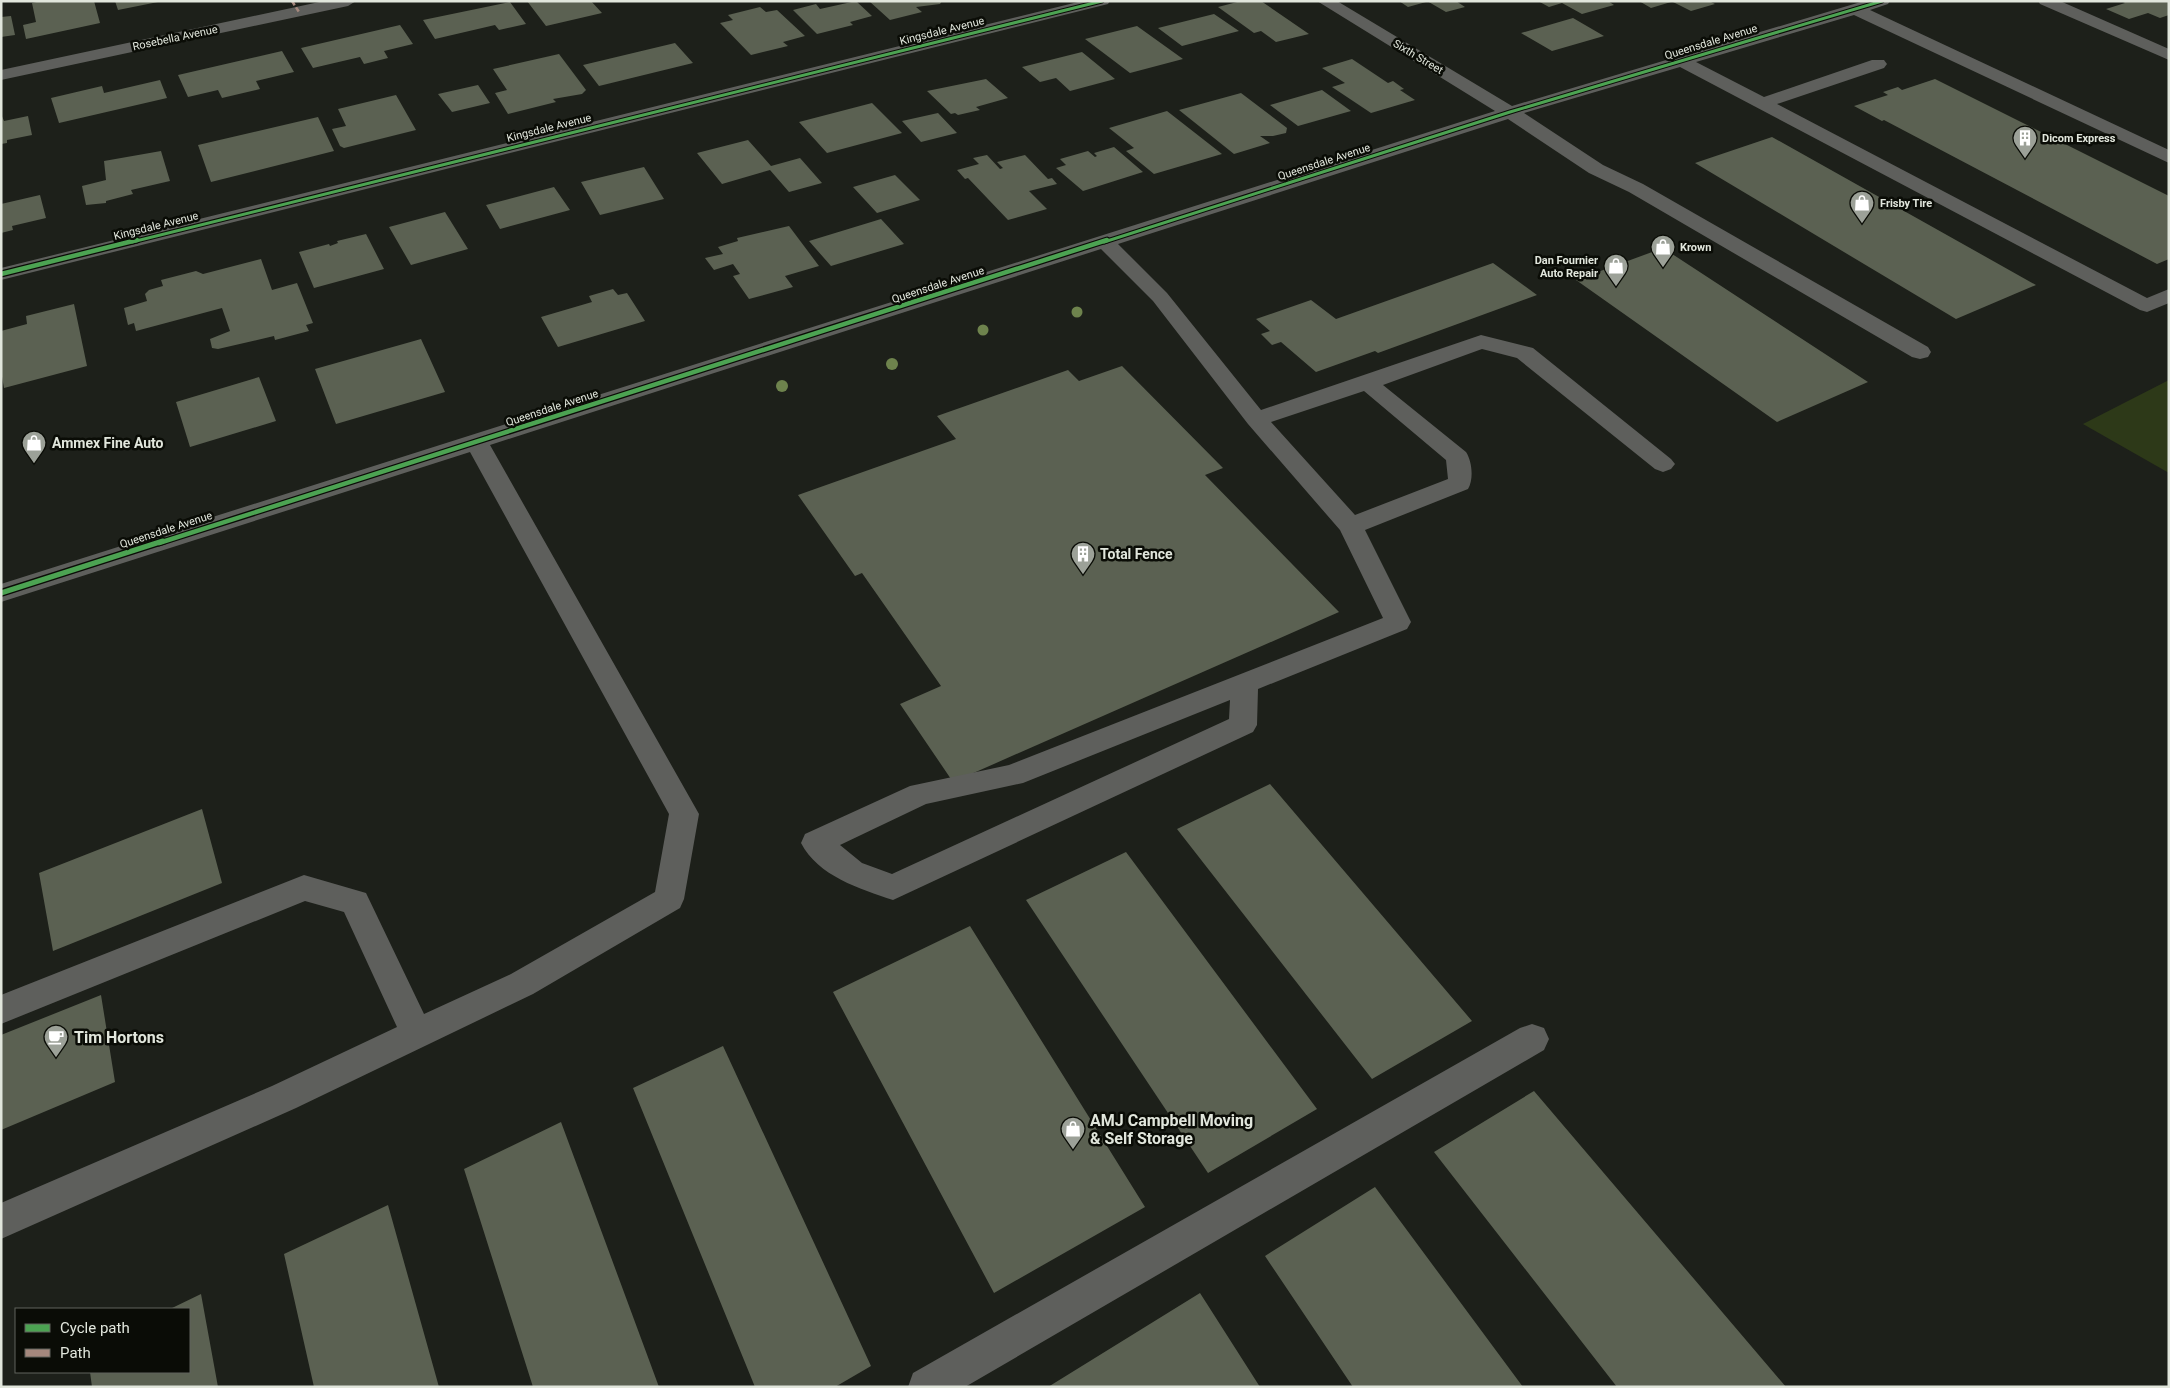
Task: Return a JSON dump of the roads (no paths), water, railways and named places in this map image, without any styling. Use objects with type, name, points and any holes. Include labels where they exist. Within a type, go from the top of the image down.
[{"type":"street","name":"Rosebella Avenue","points":[[1,75],[348,1]]},
{"type":"street","name":"Kingsdale Avenue","points":[[1,274],[1102,1]]},
{"type":"street","name":"Sixth Street","points":[[1325,1],[1510,112],[1596,169],[1636,188],[1920,352]]},
{"type":"street","name":"Queensdale Avenue","points":[[1,593],[1106,243],[1510,112],[1882,1]]},
{"type":"street","points":[[2046,1],[2169,55]]},
{"type":"street","points":[[1854,10],[2169,156]]},
{"type":"street","points":[[1682,61],[2147,306],[2169,295]]},
{"type":"street","points":[[1763,104],[1878,64]]},
{"type":"street","points":[[1106,243],[1160,298],[1256,419],[1351,526],[1398,622],[1244,683],[1013,776],[920,794],[816,843],[852,872],[893,887],[1242,725],[1244,683]]},
{"type":"street","points":[[1256,419],[1367,383],[1481,342],[1526,353],[1663,464]]},
{"type":"street","points":[[1351,526],[1460,483],[1458,457],[1367,383]]},
{"type":"street","points":[[1,1221],[284,1096],[522,984],[669,899],[684,814],[476,442]]},
{"type":"street","points":[[1,1010],[304,888],[355,902],[417,1034]]},
{"type":"street","points":[[927,1387],[1532,1039]]},
{"type":"place","name":"Dicom Express","points":[[2025,159]]},
{"type":"place","name":"Frisby Tire","points":[[1862,224]]},
{"type":"place","name":"Krown","points":[[1663,268]]},
{"type":"place","name":"Dan Fournier Auto Repair","points":[[1616,287]]},
{"type":"place","name":"Ammex Fine Auto","points":[[34,464]]},
{"type":"place","name":"Total Fence","points":[[1083,575]]},
{"type":"place","name":"Tim Hortons","points":[[56,1058]]},
{"type":"place","name":"AMJ Campbell Moving & Self Storage","points":[[1073,1150]]}]
